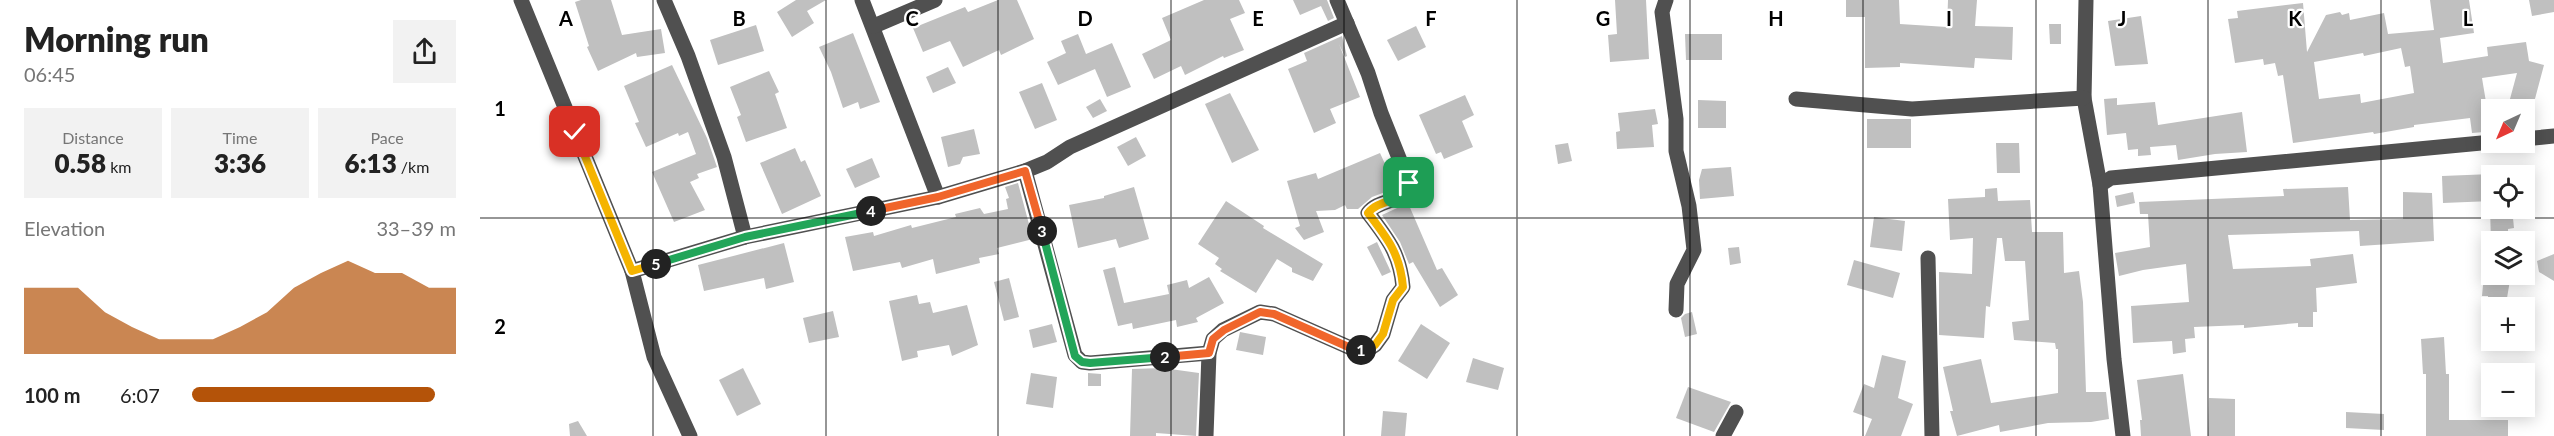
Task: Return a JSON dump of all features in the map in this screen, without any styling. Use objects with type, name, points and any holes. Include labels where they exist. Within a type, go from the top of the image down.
[{"type":"street","points":[[521,0],[632,271],[654,357],[690,436]]},
{"type":"street","points":[[664,0],[688,56],[724,157],[745,237]]},
{"type":"street","points":[[862,0],[874,26],[938,197]]},
{"type":"street","points":[[874,26],[935,0]]},
{"type":"street","points":[[1206,436],[1209,353],[1213,339],[1224,330],[1260,312],[1274,314],[1353,349],[1366,351],[1375,345],[1383,334],[1393,300],[1403,287],[1401,265],[1392,245],[1368,213],[1379,205],[1406,194],[1410,190],[1409,183],[1337,0]]},
{"type":"street","points":[[1666,0],[1662,12],[1676,119],[1676,150],[1689,206],[1694,250],[1677,284],[1676,309]]},
{"type":"street","points":[[2089,0],[2084,98],[2100,184],[2114,359],[2123,436]]},
{"type":"street","points":[[632,271],[745,237],[938,197],[1025,171],[1047,162],[1070,147],[1347,23]]},
{"type":"street","points":[[1796,99],[1912,109],[2084,98]]},
{"type":"street","points":[[2535,138],[2554,136]]},
{"type":"street","points":[[2100,184],[2110,178],[2481,143]]},
{"type":"street","points":[[1025,171],[1075,356],[1082,362],[1090,363],[1209,353]]},
{"type":"street","points":[[1928,258],[1932,436]]},
{"type":"street","points":[[1723,436],[1736,412]]},
{"type":"building","points":[[611,0],[622,35],[661,29],[665,53],[637,57],[636,53],[598,71],[587,47],[589,46],[575,2]]},
{"type":"building","points":[[796,0],[826,0],[807,11],[814,23],[792,37],[777,12]]},
{"type":"building","points":[[998,0],[1017,0],[1034,39],[1001,55],[999,50],[963,67],[950,41],[923,52],[913,28],[965,7],[968,12]]},
{"type":"building","points":[[1204,0],[1239,0],[1245,13],[1230,19],[1244,50],[1224,58],[1223,56],[1185,75],[1181,66],[1154,79],[1142,54],[1171,40],[1162,18]]},
{"type":"building","points":[[1293,0],[1327,0],[1334,18],[1328,21],[1321,6],[1300,15]]},
{"type":"building","points":[[1615,0],[1646,0],[1649,59],[1610,62],[1608,35],[1617,34]]},
{"type":"building","points":[[1846,0],[1899,0],[1900,24],[1947,27],[1948,0],[1977,0],[1975,26],[2013,27],[2012,60],[1975,58],[1974,68],[1900,63],[1900,67],[1865,68],[1865,17],[1846,17]]},
{"type":"building","points":[[2430,0],[2469,0],[2474,33],[2440,38],[2443,63],[2488,56],[2487,47],[2526,42],[2529,61],[2544,65],[2535,99],[2510,99],[2517,73],[2482,78],[2486,99],[2481,99],[2481,132],[2472,133],[2470,118],[2414,125],[2414,127],[2374,134],[2373,132],[2293,143],[2283,75],[2278,76],[2275,63],[2264,65],[2263,59],[2235,63],[2228,19],[2238,18],[2237,11],[2303,3],[2307,52],[2326,15],[2349,13],[2350,20],[2384,13],[2388,34],[2434,30]],"holes":[[[2401,48],[2405,67],[2410,66],[2414,93],[2361,103],[2360,94],[2319,99],[2314,62],[2363,53],[2364,56]]]},
{"type":"building","points":[[2529,0],[2554,0],[2554,12],[2532,16]]},
{"type":"building","points":[[2141,16],[2148,64],[2115,66],[2108,21]]},
{"type":"building","points":[[2049,24],[2061,24],[2061,44],[2050,44]]},
{"type":"building","points":[[756,25],[764,51],[718,65],[710,40]]},
{"type":"building","points":[[1416,26],[1426,47],[1398,61],[1387,40]]},
{"type":"building","points":[[853,33],[880,102],[860,109],[858,102],[843,108],[831,72],[819,47]]},
{"type":"building","points":[[1078,34],[1086,54],[1112,43],[1131,87],[1107,97],[1095,69],[1058,85],[1047,62],[1066,53],[1061,41]]},
{"type":"building","points":[[1685,34],[1722,34],[1722,60],[1686,60]]},
{"type":"building","points":[[1342,36],[1347,56],[1345,57],[1339,44],[1360,97],[1330,109],[1336,123],[1314,133],[1288,69],[1307,61],[1304,53]]},
{"type":"building","points":[[672,65],[707,138],[717,167],[697,174],[699,178],[690,182],[705,210],[674,222],[652,172],[696,154],[688,132],[679,136],[678,133],[646,147],[635,123],[639,122],[624,86]]},
{"type":"building","points":[[948,67],[956,83],[933,93],[926,77]]},
{"type":"building","points":[[769,71],[779,92],[775,94],[787,128],[746,142],[737,117],[741,115],[730,87]]},
{"type":"building","points":[[1042,83],[1057,120],[1035,129],[1019,92]]},
{"type":"building","points":[[1230,93],[1259,150],[1232,163],[1205,104]]},
{"type":"building","points":[[1465,95],[1474,115],[1462,121],[1473,147],[1444,159],[1441,152],[1436,154],[1419,115]]},
{"type":"building","points":[[2117,98],[2117,105],[2155,102],[2158,125],[2242,112],[2247,152],[2178,160],[2176,145],[2150,147],[2151,155],[2138,156],[2138,149],[2128,150],[2126,133],[2107,135],[2104,99]]},
{"type":"building","points":[[1100,99],[1107,111],[1093,118],[1086,107]]},
{"type":"building","points":[[1698,100],[1726,101],[1726,128],[1698,128]]},
{"type":"building","points":[[1655,109],[1658,124],[1652,125],[1654,147],[1617,149],[1616,132],[1620,131],[1618,113]]},
{"type":"building","points":[[1867,119],[1911,119],[1911,148],[1867,148]]},
{"type":"building","points":[[974,129],[980,154],[963,157],[960,164],[948,167],[941,137]]},
{"type":"building","points":[[1136,137],[1146,156],[1128,166],[1117,147]]},
{"type":"building","points":[[1568,143],[1572,161],[1558,164],[1555,145]]},
{"type":"building","points":[[1996,143],[2019,143],[2020,173],[1997,173]]},
{"type":"building","points":[[795,148],[801,162],[805,160],[821,196],[782,214],[760,163]]},
{"type":"building","points":[[1380,153],[1396,188],[1372,197],[1358,209],[1347,209],[1345,205],[1335,210],[1316,211],[1324,232],[1304,240],[1295,228],[1300,226],[1287,181],[1316,173],[1318,179]]},
{"type":"building","points":[[872,158],[880,177],[855,188],[846,169]]},
{"type":"building","points":[[1731,167],[1734,196],[1700,199],[1699,180],[1702,169]]},
{"type":"building","points":[[2481,174],[2481,201],[2443,203],[2442,176]]},
{"type":"building","points":[[1018,183],[1033,239],[997,248],[999,254],[979,258],[980,263],[936,274],[933,259],[902,268],[900,262],[853,271],[845,237],[873,232],[874,236],[911,225],[912,228],[956,217],[955,214],[980,208],[984,214],[1008,209],[1006,199],[1009,198],[1005,187]]},
{"type":"building","points":[[1134,187],[1149,239],[1119,248],[1116,239],[1078,248],[1069,205],[1104,198],[1104,196]]},
{"type":"building","points":[[2348,187],[2350,220],[2403,219],[2403,192],[2432,193],[2434,241],[2360,246],[2359,231],[2228,235],[2233,269],[2311,266],[2310,259],[2353,254],[2357,283],[2316,288],[2317,312],[2313,312],[2313,327],[2298,327],[2298,323],[2244,328],[2244,325],[2194,327],[2195,338],[2185,339],[2186,352],[2173,354],[2172,341],[2133,343],[2131,306],[2189,302],[2186,264],[2119,276],[2115,253],[2150,247],[2148,214],[2140,214],[2139,202],[2284,196],[2283,189]]},
{"type":"building","points":[[1997,188],[1998,201],[2030,200],[2032,232],[2063,232],[2064,273],[2079,271],[2083,302],[2086,392],[2106,392],[2109,419],[2091,422],[2048,423],[2000,432],[1999,425],[1957,436],[1950,411],[1953,411],[1943,367],[1981,359],[1991,403],[2058,393],[2058,349],[2055,343],[2014,340],[2012,322],[2029,320],[2025,261],[2005,261],[2002,238],[1997,238],[1990,307],[1986,306],[1984,338],[1939,335],[1939,272],[1972,274],[1973,238],[1950,240],[1948,199],[1985,197],[1985,189]]},
{"type":"building","points":[[2133,192],[2135,203],[2117,207],[2115,196]]},
{"type":"building","points":[[1226,201],[1264,226],[1263,228],[1323,264],[1313,281],[1292,272],[1292,268],[1277,259],[1256,293],[1220,271],[1222,269],[1215,264],[1219,258],[1198,244]]},
{"type":"building","points":[[1408,203],[1437,270],[1442,268],[1458,295],[1440,307],[1413,262],[1409,264],[1400,242],[1382,215]]},
{"type":"building","points":[[1874,217],[1905,221],[1902,251],[1870,247]]},
{"type":"building","points":[[2490,219],[2513,219],[2514,228],[2508,231],[2491,231]]},
{"type":"building","points":[[1377,242],[1391,272],[1382,276],[1367,247]]},
{"type":"building","points":[[784,243],[794,282],[766,289],[764,278],[704,291],[698,265]]},
{"type":"building","points":[[1739,247],[1741,263],[1730,265],[1728,248]]},
{"type":"building","points":[[2554,254],[2554,281],[2539,272],[2537,261]]},
{"type":"building","points":[[1854,260],[1900,273],[1893,298],[1847,285]]},
{"type":"building","points":[[1115,267],[1124,303],[1169,294],[1167,285],[1187,280],[1189,288],[1209,277],[1224,303],[1196,318],[1198,322],[1177,327],[1176,320],[1133,329],[1132,323],[1118,326],[1103,270]]},
{"type":"building","points":[[1009,278],[1019,317],[1004,321],[994,282]]},
{"type":"building","points":[[2483,285],[2509,285],[2507,297],[2482,296]]},
{"type":"building","points":[[917,295],[919,304],[930,302],[933,313],[967,305],[978,345],[952,356],[949,345],[917,351],[918,357],[902,361],[889,301]]},
{"type":"building","points":[[833,311],[839,337],[809,343],[803,318]]},
{"type":"building","points":[[1692,312],[1697,334],[1685,337],[1681,318]]},
{"type":"building","points":[[1052,324],[1057,342],[1033,348],[1029,330]]},
{"type":"building","points":[[1421,324],[1450,343],[1427,379],[1398,361]]},
{"type":"building","points":[[1240,332],[1266,337],[1263,355],[1236,350]]},
{"type":"building","points":[[2444,337],[2446,374],[2449,374],[2449,420],[2508,420],[2508,436],[2426,436],[2426,374],[2423,374],[2421,339]]},
{"type":"building","points":[[1882,355],[1906,361],[1898,398],[1913,404],[1901,436],[1865,436],[1872,419],[1853,412],[1864,384],[1874,388]]},
{"type":"building","points":[[1473,358],[1504,368],[1498,390],[1466,382]]},
{"type":"building","points":[[743,368],[761,404],[737,416],[719,380]]},
{"type":"building","points":[[1163,368],[1199,373],[1196,436],[1156,433],[1156,436],[1130,436],[1132,369]]},
{"type":"building","points":[[1031,373],[1057,377],[1053,408],[1026,404]]},
{"type":"building","points":[[1088,373],[1101,374],[1101,386],[1088,386]]},
{"type":"building","points":[[2183,374],[2191,436],[2141,436],[2140,420],[2142,420],[2137,380]]},
{"type":"building","points":[[1688,387],[1731,402],[1714,432],[1676,418]]},
{"type":"building","points":[[2209,398],[2235,399],[2235,436],[2208,436]]},
{"type":"building","points":[[1383,411],[1407,413],[1405,436],[1381,436]]},
{"type":"building","points":[[2346,412],[2384,414],[2384,430],[2346,428]]},
{"type":"building","points":[[578,421],[587,436],[570,436],[569,424]]},
{"type":"route","points":[[575,132],[632,271],[745,237],[938,197],[1025,171],[1075,356],[1082,362],[1090,363],[1209,353],[1213,339],[1224,330],[1260,312],[1274,314],[1353,349],[1366,351],[1375,345],[1383,334],[1392,311],[1393,300],[1403,287],[1401,265],[1392,245],[1368,213],[1379,205],[1406,194],[1410,190],[1409,183]]}]
